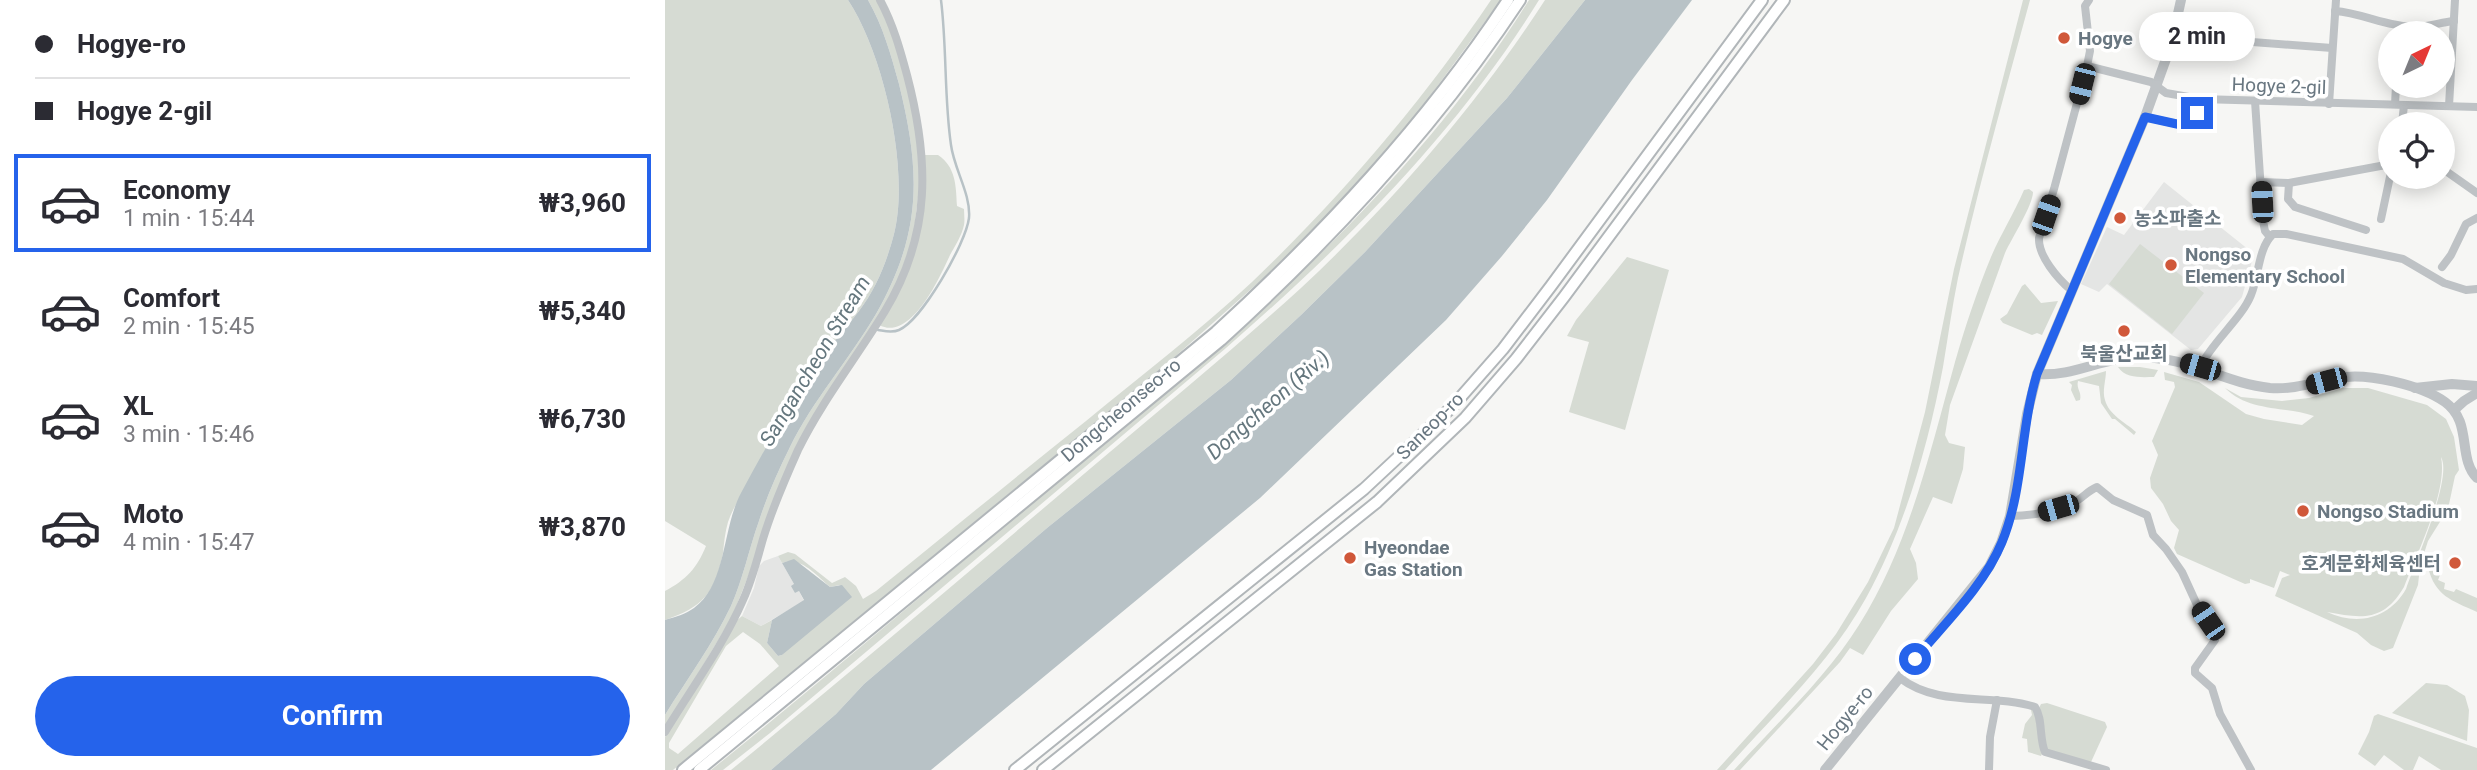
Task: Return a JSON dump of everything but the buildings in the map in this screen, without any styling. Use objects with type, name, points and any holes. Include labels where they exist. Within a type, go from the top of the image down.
[{"type":"main road","name":"Dongcheonseo-ro","points":[[683,770],[1205,340],[1281,272],[1392,154],[1447,86],[1508,0]]},
{"type":"main road","name":"Dongcheonseo-ro","points":[[699,770],[1221,340],[1288,279],[1399,161],[1456,91],[1520,0]]},
{"type":"main road","name":"Saneop-ro","points":[[1015,770],[1364,489],[1452,407],[1503,349],[1551,286],[1762,0]]},
{"type":"main road","name":"Saneop-ro","points":[[1043,770],[1377,502],[1465,418],[1517,359],[1784,0]]},
{"type":"street","points":[[665,732],[738,612],[752,578],[773,509],[800,448],[825,403],[890,303],[915,241],[923,189],[920,130],[899,45],[880,0]]},
{"type":"street","points":[[2071,290],[2044,257],[2038,244],[2087,66],[2090,51],[2085,6],[2089,0]]},
{"type":"street","name":"Hogye-ro","points":[[1825,770],[1989,567],[2001,543],[2010,516],[2027,414],[2037,374],[2157,86],[2174,36],[2181,0]]},
{"type":"street","points":[[2329,104],[2336,0]]},
{"type":"street","points":[[2454,21],[2455,0]]},
{"type":"street","points":[[2335,11],[2378,23]]},
{"type":"street","points":[[2174,36],[2332,48]]},
{"type":"street","name":"Hogye 2-gil","points":[[2087,66],[2151,82],[2166,93],[2200,99],[2477,107]]},
{"type":"street","points":[[2399,98],[2401,112]]},
{"type":"street","points":[[2449,98],[2449,106]]},
{"type":"street","points":[[2145,117],[2195,128],[2200,99]]},
{"type":"street","points":[[2255,101],[2263,221],[2265,231],[2270,237]]},
{"type":"street","points":[[2260,182],[2289,183],[2378,166]]},
{"type":"street","points":[[2455,177],[2477,193]]},
{"type":"street","points":[[2289,183],[2288,200],[2295,207],[2365,230]]},
{"type":"street","points":[[2381,219],[2388,189]]},
{"type":"street","points":[[2442,267],[2466,224],[2477,218]]},
{"type":"street","points":[[2200,367],[2211,348],[2249,299],[2264,248],[2273,234],[2285,234],[2403,259],[2444,284],[2466,290],[2477,289]]},
{"type":"street","points":[[2037,374],[2063,374],[2108,361],[2138,357],[2180,361],[2270,388],[2291,388],[2355,376],[2372,377],[2437,397],[2454,410],[2464,431],[2470,468],[2477,478]]},
{"type":"street","points":[[2412,388],[2452,384],[2477,386]]},
{"type":"street","points":[[2454,410],[2477,393]]},
{"type":"street","points":[[2010,516],[2044,512],[2073,503],[2097,487],[2122,505],[2147,515],[2153,535],[2182,572],[2198,607],[2215,634],[2215,640],[2195,668],[2195,673],[2212,688],[2220,714],[2251,770]]},
{"type":"street","points":[[1900,678],[1920,689],[1948,698],[1997,700],[2032,706],[2036,708],[2041,743],[2047,754],[2106,770]]},
{"type":"street","points":[[1989,770],[1990,737],[1997,700]]},
{"type":"shaded area","points":[[665,0],[848,0],[873,50],[883,81],[891,114],[899,178],[894,234],[876,284],[801,390],[735,506],[725,534],[720,567],[711,588],[698,604],[665,620],[665,591],[690,573],[706,546],[665,521]]},
{"type":"shaded area","points":[[868,0],[878,0],[891,28],[914,110],[921,172],[913,239],[892,296],[805,432],[732,617],[665,729],[665,715],[731,606],[766,502],[790,447],[809,413],[876,314],[902,256],[913,202],[911,146],[893,62]]},
{"type":"shaded area","points":[[1491,0],[1501,0],[1419,111],[1363,177],[1286,258],[1169,362],[673,770],[665,770],[665,737],[735,622],[742,616],[761,626],[772,620],[767,643],[778,656],[782,655],[840,585],[830,587],[802,564],[782,563],[778,556],[788,552],[795,554],[832,583],[845,577],[856,586],[863,599],[876,591],[1170,353],[1252,282],[1349,182],[1409,112]],"holes":[[[743,632],[760,644],[779,666],[678,754],[669,748],[669,743],[726,646]]]},
{"type":"shaded area","points":[[1529,0],[1539,0],[1472,96],[1396,186],[1313,269],[1226,348],[770,733],[723,770],[711,770],[1189,374],[1297,277],[1370,203],[1439,125],[1471,85]]},
{"type":"shaded area","points":[[1545,0],[1585,0],[1507,98],[1365,252],[1301,315],[1231,380],[1047,528],[864,684],[836,714],[771,770],[731,770],[965,575],[1301,288],[1401,187],[1432,151],[1491,77]]},
{"type":"shaded area","points":[[2023,0],[2030,0],[1966,243],[1930,426],[1904,515],[1866,598],[1836,645],[1725,770],[1717,770],[1813,664],[1836,634],[1868,582],[1894,528],[1925,412],[1954,269]]},
{"type":"shaded area","points":[[925,155],[938,155],[952,171],[957,206],[964,209],[964,225],[923,305],[902,324],[891,328],[879,325],[912,258]]},
{"type":"shaded area","name":"Nongso Elementary School","points":[[2164,182],[2254,254],[2242,297],[2198,349],[2191,350],[2107,284],[2099,292],[2081,284],[2107,227],[2124,235]]},
{"type":"shaded area","points":[[2024,190],[2033,192],[2030,205],[2005,253],[1950,405],[1945,435],[1949,443],[1965,447],[1963,469],[1952,504],[1933,497],[1910,549],[1916,563],[1918,579],[1891,611],[1863,655],[1850,648],[1740,770],[1734,770],[1831,664],[1846,645],[1876,595],[1892,563],[1916,498],[1971,309],[1995,248]]},
{"type":"shaded area","points":[[2140,244],[2204,293],[2172,334],[2109,284]]},
{"type":"shaded area","points":[[1627,257],[1669,270],[1625,430],[1569,412],[1589,342],[1567,336],[1576,320]]},
{"type":"shaded area","points":[[2025,284],[2041,303],[2058,301],[2042,335],[2032,335],[2003,323],[2000,319],[2007,314]]},
{"type":"shaded area","points":[[2118,367],[2158,370],[2154,377],[2139,377],[2125,374]]},
{"type":"shaded area","points":[[2106,371],[2104,393],[2107,405],[2136,432],[2134,435],[2112,419],[2101,403],[2099,386],[2078,381],[2080,400],[2076,401],[2071,390],[2072,385],[2069,382]]},
{"type":"shaded area","name":"Nongso Stadium","points":[[2164,372],[2199,382],[2246,414],[2302,425],[2314,416],[2256,405],[2234,396],[2225,388],[2241,397],[2282,401],[2309,398],[2343,388],[2368,388],[2427,405],[2446,419],[2454,437],[2459,470],[2455,476],[2448,509],[2428,541],[2420,566],[2418,585],[2393,648],[2384,651],[2371,645],[2357,633],[2275,596],[2282,578],[2290,575],[2280,571],[2274,588],[2250,579],[2250,583],[2245,584],[2177,554],[2174,548],[2179,530],[2151,488],[2150,478],[2158,455],[2152,441],[2175,387],[2174,382],[2165,380]],"holes":[[[2441,457],[2443,467],[2438,501],[2406,589],[2399,599],[2381,613],[2361,619],[2350,619],[2327,612],[2350,616],[2370,615],[2388,607],[2396,599],[2404,587],[2436,504],[2442,471]]]},
{"type":"shaded area","points":[[778,556],[794,584],[795,593],[799,591],[804,601],[761,626],[742,616],[754,588],[759,566]]},
{"type":"shaded area","points":[[2428,567],[2440,575],[2438,580],[2445,583],[2444,589],[2454,592],[2456,589],[2477,598],[2477,612],[2445,596],[2435,585]]},
{"type":"shaded area","points":[[2426,683],[2447,685],[2465,696],[2469,710],[2467,741],[2392,713]]},
{"type":"shaded area","points":[[2047,703],[2105,722],[2107,727],[2091,762],[2047,751],[2039,708],[2041,704]]},
{"type":"shaded area","points":[[2034,708],[2041,756],[2028,752],[2027,739],[2022,738],[2025,724]]},
{"type":"shaded area","points":[[2378,714],[2477,748],[2477,770],[2441,770],[2419,756],[2413,770],[2404,770],[2384,755],[2375,766],[2358,754],[2374,716]]},
{"type":"water","points":[[848,0],[868,0],[882,30],[899,84],[914,175],[909,229],[891,285],[876,314],[809,413],[781,465],[724,620],[665,715],[665,620],[694,608],[705,598],[713,585],[741,493],[809,377],[871,293],[894,234],[899,178],[891,114],[873,50]]},
{"type":"water","name":"Dongcheon (Riv.)","points":[[1585,0],[1692,0],[1547,200],[1502,256],[1446,320],[1260,498],[931,770],[771,770],[836,714],[864,684],[1047,528],[1231,380],[1301,315],[1365,252],[1507,98]]},
{"type":"water","points":[[794,559],[830,587],[842,585],[852,597],[778,656],[767,643],[772,620],[804,600],[799,591],[795,593],[791,586],[794,584],[782,563]]},
{"type":"waterway","points":[[878,330],[899,330],[919,312],[952,262],[969,218],[967,200],[951,145],[941,0]]},
{"type":"place","name":"Hogye","points":[[2064,38]]},
{"type":"place","name":"농소파출소","points":[[2120,218]]},
{"type":"place","name":"Nongso Elementary School","points":[[2171,265]]},
{"type":"place","name":"북울산교회","points":[[2124,331]]},
{"type":"place","name":"Nongso Stadium","points":[[2303,511]]},
{"type":"place","name":"Hyeondae Gas Station","points":[[1350,558]]},
{"type":"place","name":"호계문화체육센터","points":[[2455,563]]},
{"type":"route","points":[[1915,659],[1976,585],[2001,543],[2014,500],[2031,391],[2042,359],[2145,117],[2195,128],[2197,113]]},
{"type":"water label","name":"Sangancheon Stream","points":[[815,361]]}]
